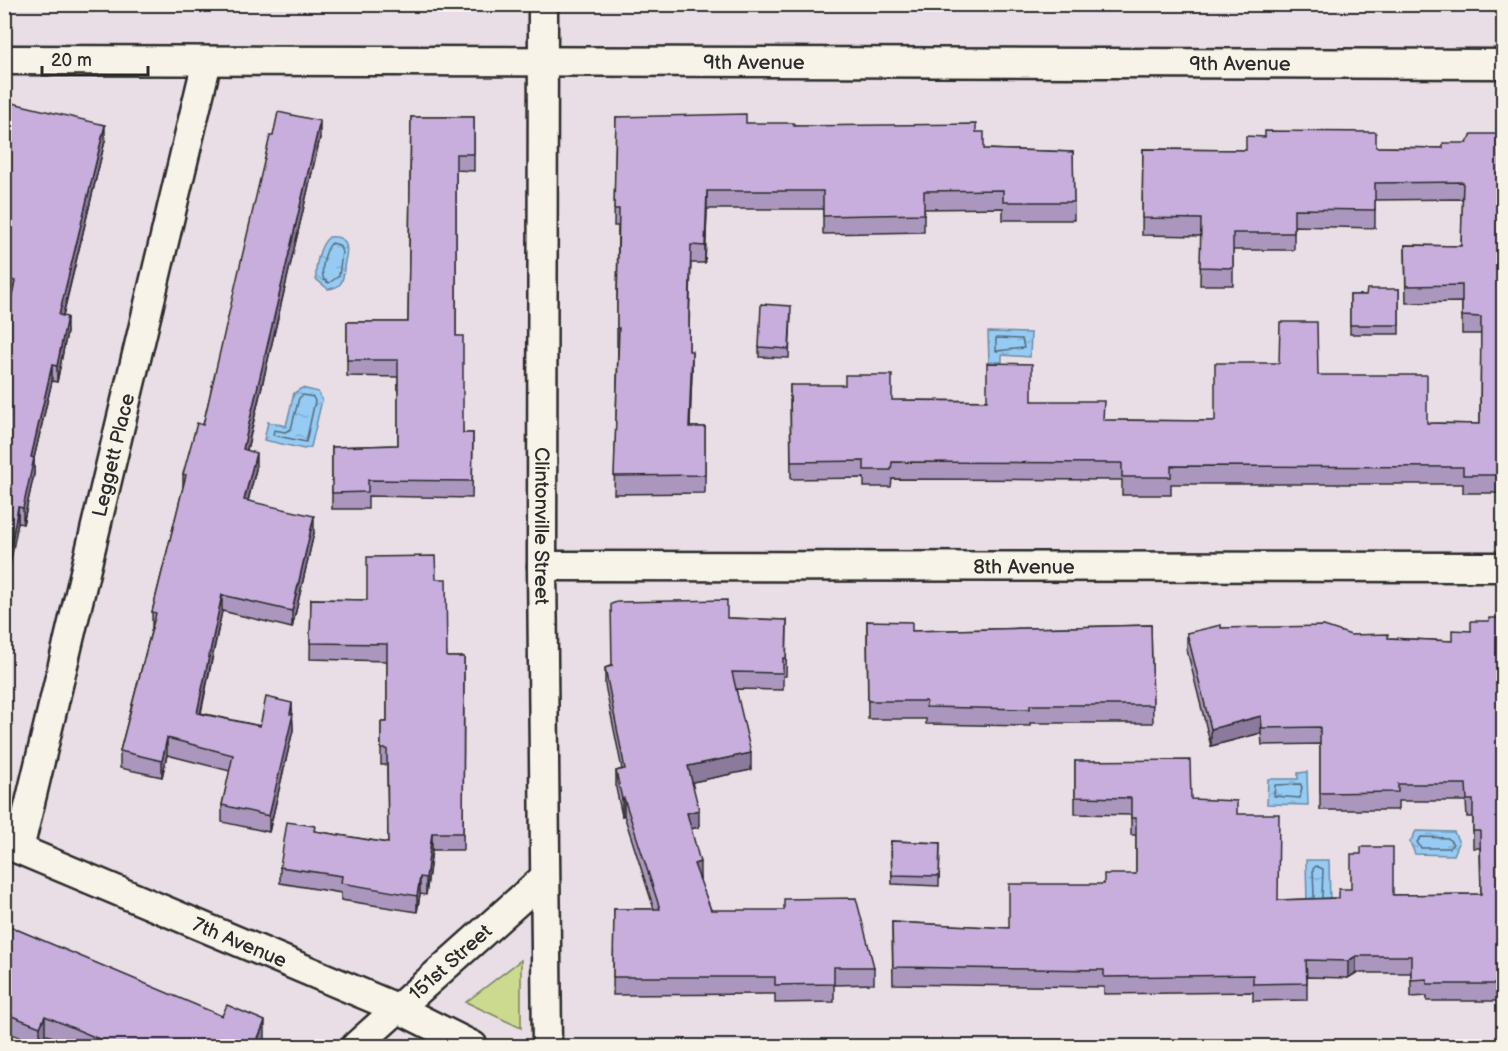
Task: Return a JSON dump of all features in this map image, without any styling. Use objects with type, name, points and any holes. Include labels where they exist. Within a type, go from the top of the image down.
[{"type":"street","name":"Clintonville Street","points":[[543,4],[542,566],[547,1047]]},
{"type":"street","name":"9th Avenue","points":[[4,60],[1503,64]]},
{"type":"street","name":"Leggett Place","points":[[12,846],[207,61]]},
{"type":"street","name":"8th Avenue","points":[[542,566],[1503,567]]},
{"type":"street","name":"7th Avenue","points":[[12,846],[399,1009],[473,1047]]},
{"type":"street","name":"151st Street","points":[[356,1047],[544,878]]},
{"type":"green space","points":[[521,960],[521,1028],[466,1002]]},
{"type":"water","points":[[329,237],[343,240],[347,251],[341,283],[328,289],[316,279],[316,274],[320,251]]},
{"type":"water","points":[[988,332],[1031,333],[1030,357],[1002,355],[1002,362],[989,362]]},
{"type":"water","points":[[302,388],[318,392],[322,400],[311,447],[304,449],[264,440],[268,422],[286,426],[294,393]]},
{"type":"water","points":[[1307,772],[1308,805],[1267,804],[1268,779],[1298,779],[1298,773]]},
{"type":"water","points":[[1416,831],[1454,832],[1459,843],[1454,855],[1415,854],[1410,842]]},
{"type":"water","points":[[1306,860],[1329,860],[1330,904],[1307,904]]},
{"type":"building","points":[[4,101],[105,125],[59,315],[67,317],[57,366],[52,365],[31,457],[34,458],[23,508],[18,507],[4,582],[4,333],[15,281],[4,278]]},
{"type":"building","points":[[278,112],[320,121],[243,449],[256,453],[244,500],[314,516],[292,611],[222,595],[197,713],[260,726],[266,697],[292,703],[290,714],[293,714],[269,816],[222,805],[233,755],[167,738],[162,761],[120,751],[156,613],[152,612],[186,475],[183,474],[197,423],[203,425],[270,136],[273,136]]},
{"type":"building","points":[[746,114],[746,123],[794,123],[794,126],[976,124],[976,132],[984,132],[984,149],[1073,152],[1074,202],[1003,202],[1003,190],[924,191],[924,214],[823,216],[823,191],[707,191],[705,246],[691,245],[689,315],[689,351],[692,351],[689,427],[705,427],[705,475],[614,476],[619,328],[617,328],[617,301],[619,209],[614,209],[616,117]]},
{"type":"building","points":[[411,117],[474,117],[474,154],[456,154],[456,336],[463,336],[463,433],[473,433],[472,481],[368,480],[368,492],[332,493],[332,447],[398,445],[398,360],[347,360],[347,322],[408,322]]},
{"type":"building","points":[[1497,128],[1503,128],[1503,475],[1463,475],[1463,467],[1171,466],[1171,477],[1122,477],[1122,463],[892,462],[891,470],[864,470],[864,461],[791,462],[790,385],[845,385],[845,375],[892,375],[892,400],[987,401],[987,363],[1032,364],[1032,401],[1104,401],[1103,420],[1215,421],[1215,363],[1279,363],[1280,322],[1317,322],[1318,375],[1427,375],[1427,423],[1480,424],[1481,317],[1462,316],[1462,285],[1406,286],[1405,245],[1461,246],[1463,182],[1375,183],[1375,210],[1294,209],[1294,233],[1233,233],[1233,268],[1200,267],[1201,219],[1142,218],[1143,149],[1246,150],[1246,136],[1265,137],[1265,131],[1376,132],[1376,147],[1443,148],[1443,143],[1467,143],[1472,134],[1498,134]]},
{"type":"building","points":[[1367,289],[1399,289],[1399,325],[1350,325],[1350,295],[1366,295]]},
{"type":"building","points":[[761,304],[791,306],[789,349],[759,347]]},
{"type":"building","points":[[435,556],[436,579],[446,579],[447,657],[464,657],[463,833],[432,833],[426,878],[420,877],[417,896],[341,883],[342,876],[280,867],[287,822],[315,826],[314,831],[388,843],[387,749],[381,749],[381,722],[387,722],[387,644],[310,643],[311,599],[367,600],[367,557]]},
{"type":"building","points":[[727,600],[727,618],[787,620],[786,659],[783,658],[783,673],[732,672],[751,753],[688,766],[699,810],[687,813],[700,862],[694,864],[711,910],[784,910],[784,899],[856,898],[874,967],[834,967],[834,984],[775,985],[775,977],[613,977],[614,909],[660,909],[624,798],[622,799],[616,771],[625,769],[605,668],[612,666],[611,604]]},
{"type":"building","points":[[1489,618],[1503,618],[1503,984],[1427,984],[1427,979],[1411,980],[1411,956],[1356,956],[1348,961],[1306,960],[1307,983],[1253,984],[1253,975],[1104,977],[1104,970],[893,967],[892,922],[1009,928],[1009,884],[1104,884],[1104,874],[1136,874],[1136,818],[1131,818],[1131,798],[1075,797],[1075,761],[1190,760],[1191,799],[1237,801],[1237,814],[1279,814],[1278,900],[1339,898],[1339,889],[1351,889],[1351,854],[1361,854],[1361,847],[1393,847],[1393,895],[1481,894],[1480,831],[1473,831],[1473,800],[1467,800],[1466,784],[1398,784],[1398,792],[1320,793],[1320,727],[1262,728],[1261,716],[1211,729],[1187,633],[1221,625],[1221,628],[1324,626],[1351,635],[1388,634],[1388,638],[1452,641],[1452,630],[1471,631],[1471,621],[1489,621]]},
{"type":"building","points":[[867,621],[912,622],[912,631],[1151,625],[1153,705],[1030,705],[1030,709],[926,707],[926,701],[868,701]]},
{"type":"building","points":[[891,841],[940,843],[939,876],[892,875]]},
{"type":"building","points":[[4,924],[222,1016],[227,1005],[265,1021],[255,1045],[251,1044],[250,1047],[118,1047],[45,1016],[40,1027],[4,1013]]}]
